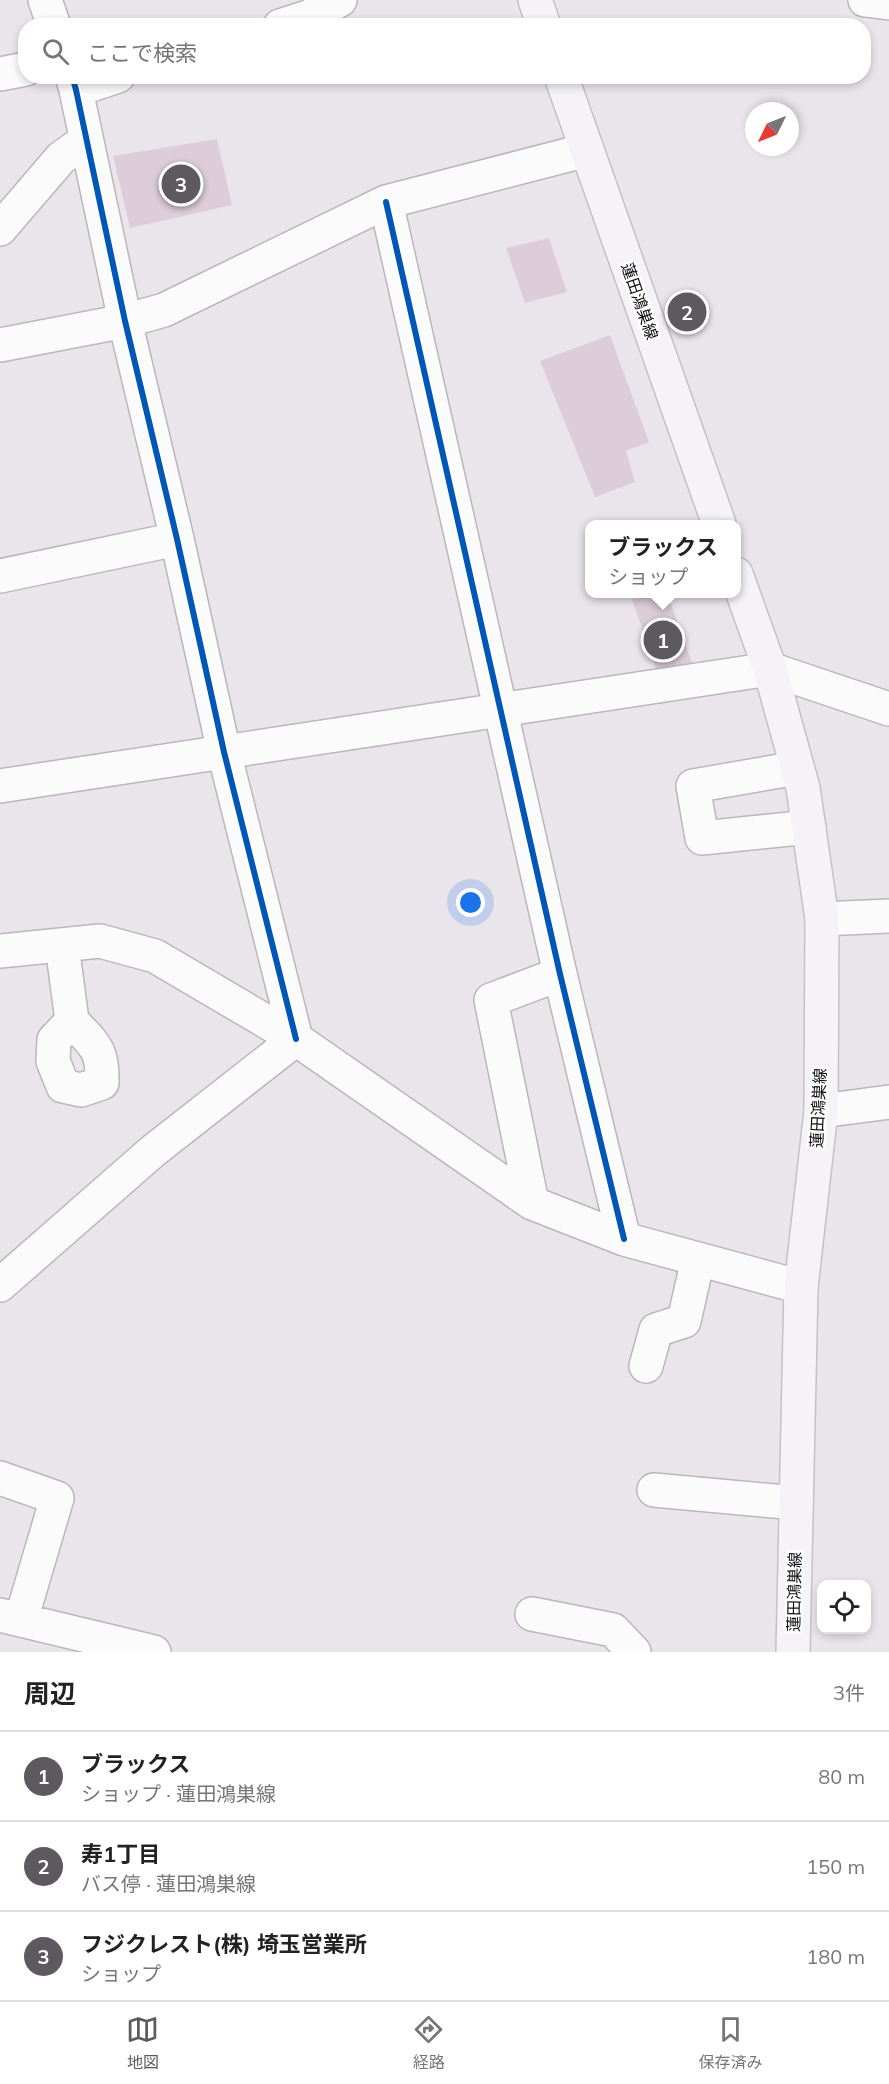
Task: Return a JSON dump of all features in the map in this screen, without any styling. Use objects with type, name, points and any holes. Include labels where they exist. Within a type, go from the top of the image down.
[{"type":"main road","points":[[535,0],[541,18]]},
{"type":"main road","name":"蓮田鴻巣線","points":[[564,84],[717,520]]},
{"type":"main road","name":"蓮田鴻巣線","points":[[741,588],[770,669],[803,788],[822,919],[820,1111],[801,1287],[793,1652]]},
{"type":"street","points":[[45,0],[51,18]]},
{"type":"street","points":[[296,14],[340,0]]},
{"type":"street","points":[[866,0],[889,3]]},
{"type":"street","points":[[0,74],[18,71]]},
{"type":"street","points":[[74,84],[125,321],[177,539],[224,752],[296,1039]]},
{"type":"street","points":[[0,229],[61,158],[86,140]]},
{"type":"street","points":[[0,345],[125,321],[164,310],[386,202],[587,150]]},
{"type":"street","points":[[386,202],[560,974],[624,1239]]},
{"type":"street","points":[[0,576],[177,539]]},
{"type":"street","points":[[0,786],[770,669],[889,709]]},
{"type":"street","points":[[797,768],[693,786],[702,838],[809,827]]},
{"type":"street","points":[[822,919],[889,916]]},
{"type":"street","points":[[0,951],[100,941],[155,956],[296,1039],[532,1203],[624,1239],[801,1287]]},
{"type":"street","points":[[62,945],[72,1021]]},
{"type":"street","points":[[532,1203],[491,1000],[560,974]]},
{"type":"street","points":[[0,1285],[153,1150],[296,1039]]},
{"type":"street","points":[[820,1111],[889,1102]]},
{"type":"street","points":[[646,1366],[656,1330],[684,1321],[698,1259]]},
{"type":"street","points":[[0,1478],[57,1498],[10,1618],[154,1652]]},
{"type":"street","points":[[654,1490],[796,1503]]},
{"type":"street","points":[[532,1614],[613,1630],[634,1652]]},
{"type":"building","points":[[217,139],[232,205],[130,228],[113,156]]},
{"type":"building","points":[[549,238],[567,292],[525,303],[506,248]]},
{"type":"building","points":[[610,335],[649,442],[626,451],[635,482],[595,497],[540,361]]},
{"type":"building","points":[[668,598],[694,668],[658,674],[632,599]]},
{"type":"cycle path","points":[[74,84],[125,321],[177,539],[224,752],[296,1039]]},
{"type":"cycle path","points":[[386,202],[560,974],[624,1239]]},
{"type":"place","name":"フジクレスト(株) 埼玉営業所","points":[[181,184]]},
{"type":"place","name":"寿1丁目","points":[[687,312]]},
{"type":"place","name":"ブラックス","points":[[663,640]]}]
